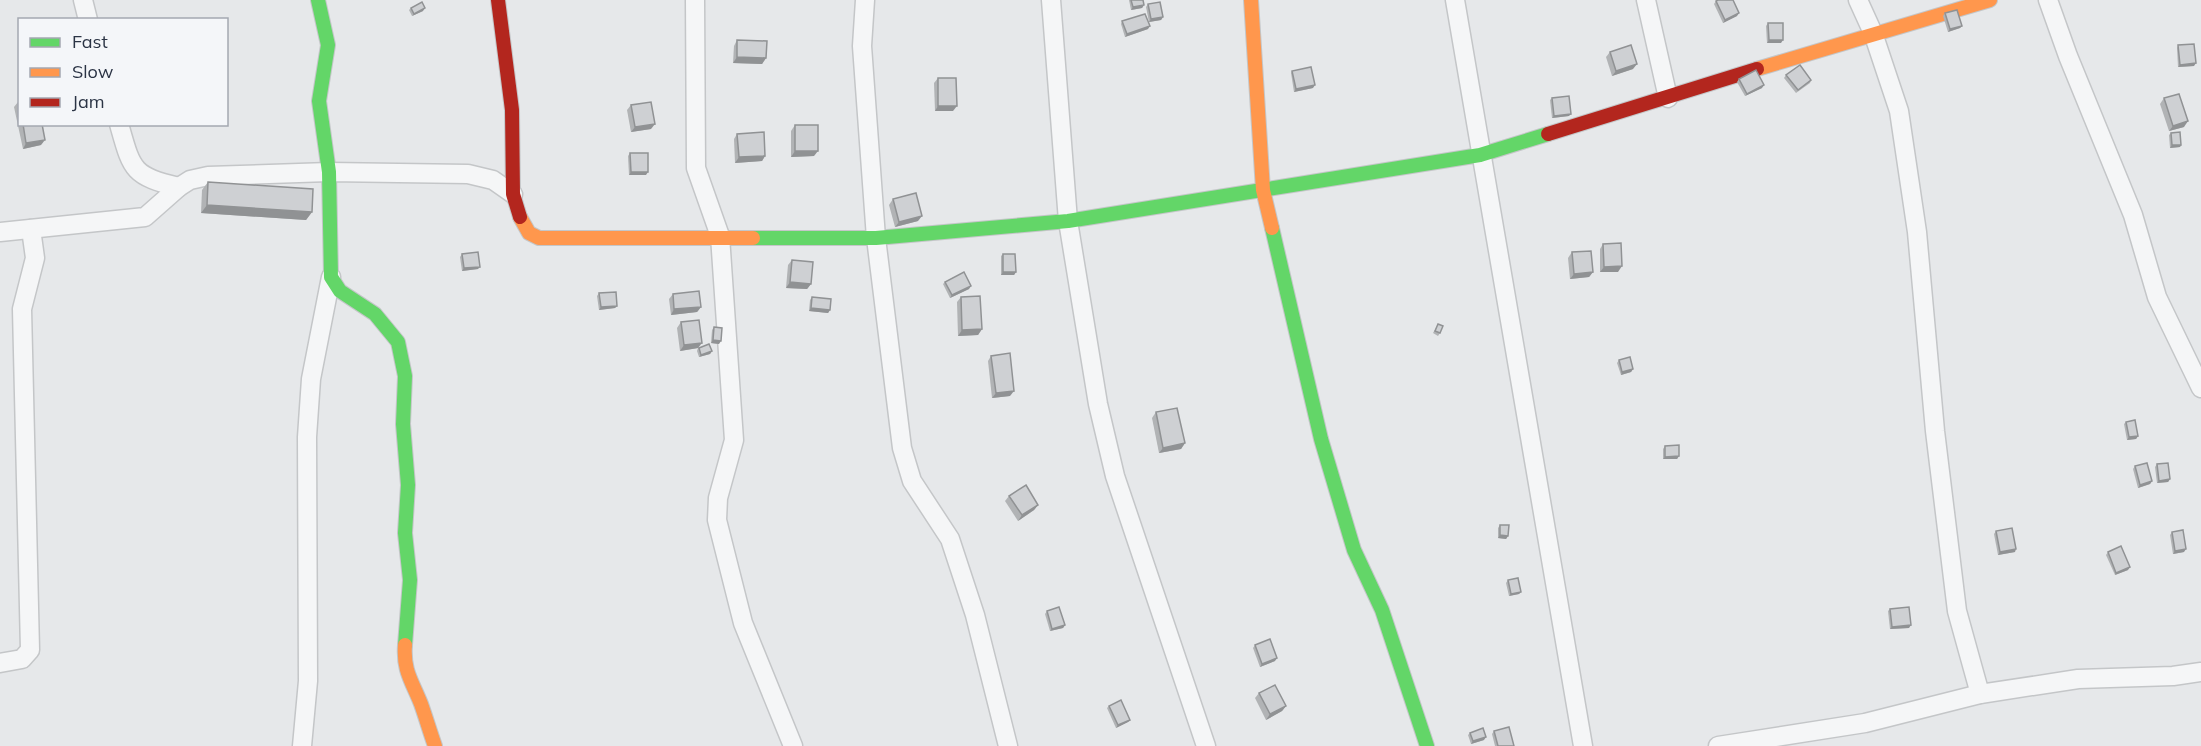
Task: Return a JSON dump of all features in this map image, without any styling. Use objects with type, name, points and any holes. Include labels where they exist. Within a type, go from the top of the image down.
[{"type":"street","points":[[82,0],[87,18]]},
{"type":"street","points":[[302,746],[308,681],[309,402],[311,379],[331,277],[329,172],[319,101],[328,45],[318,0]]},
{"type":"street","points":[[498,0],[512,110],[513,194],[522,223],[529,233],[539,238],[720,236],[876,238],[1068,221],[1480,155],[1873,33],[1990,0]]},
{"type":"street","points":[[695,0],[696,168],[720,236],[734,440],[718,498],[717,520],[743,623],[793,746]]},
{"type":"street","points":[[866,0],[862,46],[876,238],[902,448],[912,481],[950,539],[975,615],[1008,746]]},
{"type":"street","points":[[1051,0],[1068,221],[1098,404],[1115,476],[1206,746]]},
{"type":"street","points":[[1251,0],[1263,190],[1321,439],[1354,550],[1382,610],[1427,746]]},
{"type":"street","points":[[1455,0],[1583,746]]},
{"type":"street","points":[[1646,0],[1668,98]]},
{"type":"street","points":[[1858,0],[1873,33],[1899,111],[1917,232],[1935,431],[1957,611],[1980,694]]},
{"type":"street","points":[[2048,0],[2133,215],[2157,297],[2201,388]]},
{"type":"street","points":[[120,126],[129,159],[139,173],[149,180],[179,188]]},
{"type":"street","points":[[0,232],[145,217],[190,180],[208,176],[329,172],[468,174],[493,180],[513,194]]},
{"type":"street","points":[[0,663],[22,659],[30,650],[22,309],[35,258],[31,230]]},
{"type":"street","points":[[331,277],[340,291],[375,314],[398,342],[405,376],[403,424],[408,485],[405,533],[410,580],[404,658],[408,679],[420,702],[435,746]]},
{"type":"street","points":[[1718,746],[1865,723],[1980,694],[2078,679],[2174,676],[2201,672]]},
{"type":"building","points":[[1131,0],[1143,0],[1144,5],[1133,7]]},
{"type":"building","points":[[1733,0],[1739,13],[1725,20],[1716,1]]},
{"type":"building","points":[[422,2],[425,8],[414,14],[411,8]]},
{"type":"building","points":[[1160,2],[1163,17],[1151,19],[1148,4]]},
{"type":"building","points":[[1957,10],[1962,26],[1950,29],[1945,13]]},
{"type":"building","points":[[1145,14],[1150,26],[1127,34],[1122,21]]},
{"type":"building","points":[[1768,23],[1783,23],[1783,40],[1769,40]]},
{"type":"building","points":[[737,40],[767,41],[766,58],[737,57]]},
{"type":"building","points":[[2194,44],[2196,63],[2180,65],[2178,45]]},
{"type":"building","points":[[1631,45],[1637,64],[1616,71],[1610,52]]},
{"type":"building","points":[[1800,65],[1811,80],[1798,90],[1786,75]]},
{"type":"building","points":[[1311,67],[1315,85],[1296,89],[1292,71]]},
{"type":"building","points":[[1756,70],[1764,85],[1747,94],[1739,79]]},
{"type":"building","points":[[938,78],[956,78],[957,106],[938,106]]},
{"type":"building","points":[[2179,94],[2188,121],[2173,126],[2164,98]]},
{"type":"building","points":[[1569,96],[1571,114],[1554,116],[1552,98]]},
{"type":"building","points":[[651,102],[655,124],[635,127],[631,105]]},
{"type":"building","points":[[795,125],[818,125],[818,151],[795,151]]},
{"type":"building","points":[[23,126],[42,126],[45,140],[26,143]]},
{"type":"building","points":[[764,132],[765,156],[739,157],[737,134]]},
{"type":"building","points":[[2180,132],[2181,145],[2172,145],[2171,133]]},
{"type":"building","points":[[630,153],[648,153],[648,172],[631,172]]},
{"type":"building","points":[[208,182],[313,189],[312,212],[207,205]]},
{"type":"building","points":[[916,193],[922,216],[899,222],[893,199]]},
{"type":"building","points":[[1621,243],[1622,266],[1604,267],[1603,244]]},
{"type":"building","points":[[1591,251],[1593,272],[1574,274],[1572,252]]},
{"type":"building","points":[[478,252],[480,267],[464,268],[462,254]]},
{"type":"building","points":[[1003,254],[1015,254],[1016,272],[1003,272]]},
{"type":"building","points":[[792,260],[813,262],[811,284],[790,282]]},
{"type":"building","points":[[964,272],[971,286],[952,295],[945,282]]},
{"type":"building","points":[[699,291],[701,307],[674,309],[673,294]]},
{"type":"building","points":[[616,292],[617,306],[601,307],[599,293]]},
{"type":"building","points":[[980,296],[982,329],[962,330],[961,297]]},
{"type":"building","points":[[812,297],[831,299],[830,310],[811,308]]},
{"type":"building","points":[[699,320],[702,343],[684,345],[681,322]]},
{"type":"building","points":[[1438,324],[1443,326],[1440,333],[1435,331]]},
{"type":"building","points":[[714,327],[722,328],[721,341],[713,340]]},
{"type":"building","points":[[709,344],[712,351],[701,355],[699,348]]},
{"type":"building","points":[[1010,353],[1014,391],[996,393],[991,356]]},
{"type":"building","points":[[1630,357],[1633,369],[1622,372],[1619,360]]},
{"type":"building","points":[[1177,408],[1185,443],[1163,448],[1156,412]]},
{"type":"building","points":[[2135,420],[2138,436],[2129,437],[2126,422]]},
{"type":"building","points":[[1679,445],[1679,456],[1665,457],[1665,446]]},
{"type":"building","points":[[2147,463],[2152,481],[2140,485],[2135,466]]},
{"type":"building","points":[[2168,463],[2170,479],[2159,481],[2157,464]]},
{"type":"building","points":[[1026,485],[1038,505],[1022,515],[1009,496]]},
{"type":"building","points":[[1500,525],[1509,525],[1508,536],[1500,535]]},
{"type":"building","points":[[2012,528],[2016,549],[2000,552],[1996,531]]},
{"type":"building","points":[[2183,530],[2186,549],[2175,551],[2172,532]]},
{"type":"building","points":[[2121,546],[2130,567],[2116,573],[2108,552]]},
{"type":"building","points":[[1518,578],[1521,592],[1511,594],[1508,580]]},
{"type":"building","points":[[1059,607],[1065,625],[1052,629],[1047,611]]},
{"type":"building","points":[[1909,607],[1911,625],[1892,627],[1890,609]]},
{"type":"building","points":[[1270,639],[1277,658],[1262,664],[1255,645]]},
{"type":"building","points":[[1275,685],[1286,706],[1270,714],[1259,693]]},
{"type":"building","points":[[1121,700],[1130,720],[1118,725],[1109,706]]},
{"type":"building","points":[[1509,727],[1514,746],[1498,746],[1494,731]]},
{"type":"building","points":[[1483,728],[1486,737],[1473,741],[1470,733]]},
{"type":"traffic: fast","points":[[318,0],[328,45],[319,101],[329,172],[331,277],[340,291],[375,314],[398,342],[405,376],[403,424],[408,485],[405,533],[410,580],[405,645]]},
{"type":"traffic: fast","points":[[753,238],[876,238],[1068,221],[1480,155],[1548,134]]},
{"type":"traffic: fast","points":[[1272,228],[1321,439],[1354,550],[1382,610],[1427,746]]},
{"type":"traffic: slow","points":[[1251,0],[1263,190],[1272,228]]},
{"type":"traffic: slow","points":[[1757,69],[1990,0]]},
{"type":"traffic: slow","points":[[520,217],[529,233],[539,238],[753,238]]},
{"type":"traffic: slow","points":[[405,645],[407,669],[435,746]]},
{"type":"traffic: jam","points":[[498,0],[512,110],[513,194],[520,217]]},
{"type":"traffic: jam","points":[[1548,134],[1757,69]]}]
